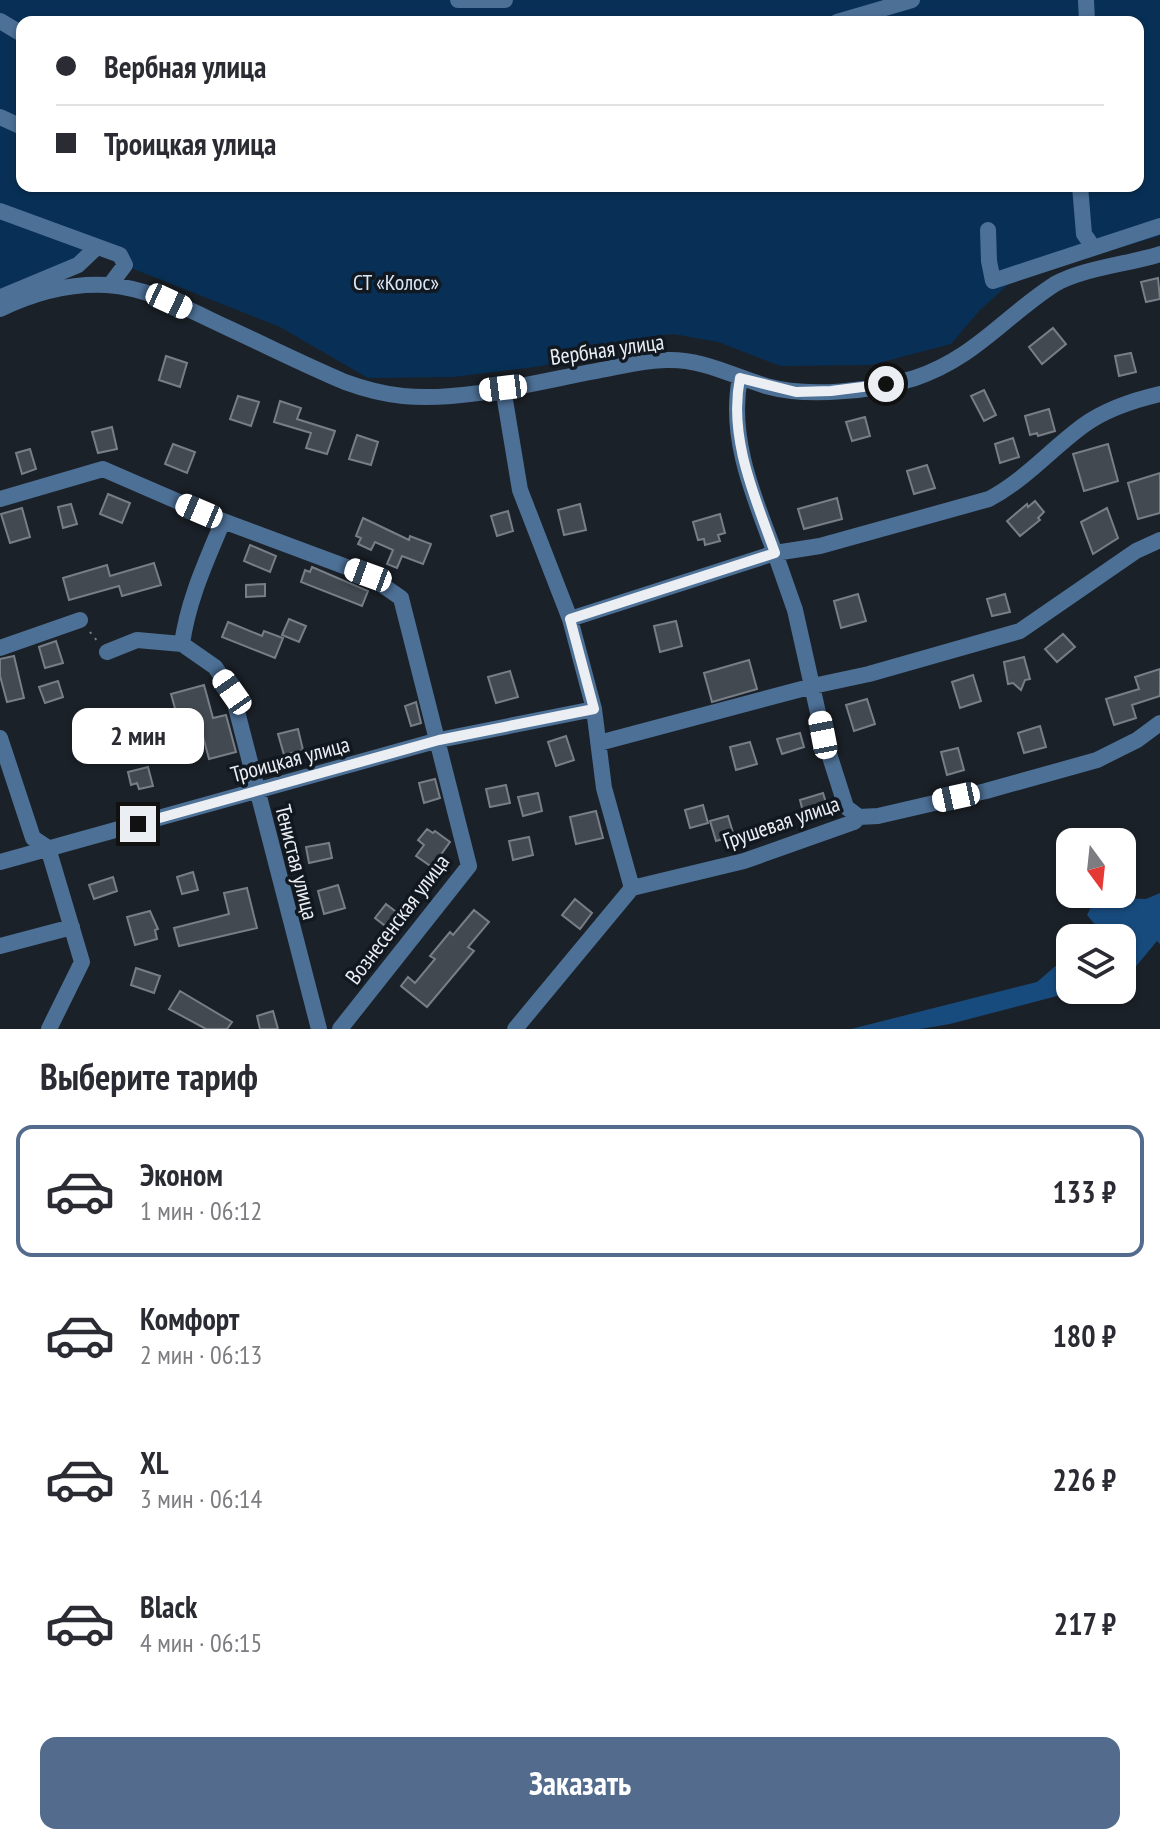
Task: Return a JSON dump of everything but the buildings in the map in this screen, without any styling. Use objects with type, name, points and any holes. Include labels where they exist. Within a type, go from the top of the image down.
[{"type":"street","points":[[458,0],[505,0]]},
{"type":"street","points":[[857,16],[912,0]]},
{"type":"street","points":[[1080,192],[1082,226],[1093,247]]},
{"type":"street","points":[[0,211],[120,255],[125,265],[110,285]]},
{"type":"street","points":[[988,230],[993,281],[1160,226]]},
{"type":"street","points":[[0,297],[78,265],[97,247]]},
{"type":"street","name":"Вербная улица","points":[[0,309],[53,290],[110,285],[169,301],[345,382],[404,396],[435,397],[503,388],[668,359],[723,369],[740,378],[796,392],[831,391],[914,378],[953,363],[1065,279],[1160,254]]},
{"type":"street","points":[[740,378],[736,394],[736,433],[756,501],[795,610],[823,735],[843,799],[846,807],[859,817]]},
{"type":"street","points":[[503,388],[520,490],[570,619],[594,709],[604,788],[632,888],[515,1029]]},
{"type":"street","points":[[570,619],[775,553],[820,546],[989,499],[1007,489],[1102,413],[1160,394]]},
{"type":"street","name":"Вознесенская улица","points":[[0,499],[103,469],[223,521],[368,575],[401,598],[469,866],[340,1029]]},
{"type":"street","points":[[182,644],[193,593],[223,521]]},
{"type":"street","points":[[599,743],[869,674],[1020,631],[1136,551],[1160,540]]},
{"type":"street","points":[[0,648],[80,620]]},
{"type":"street","name":"Тенистая улица","points":[[107,652],[137,640],[182,644],[215,667],[232,692],[319,1029]]},
{"type":"street","name":"Троицкая улица","points":[[0,862],[439,740],[594,709]]},
{"type":"street","name":"Грушевая улица","points":[[632,888],[744,861],[854,822],[859,817],[878,816],[986,791],[1097,760],[1137,740],[1160,723]]},
{"type":"street","points":[[0,738],[33,838],[48,848],[82,962],[49,1029]]},
{"type":"street","points":[[0,946],[72,927]]},
{"type":"path","points":[[80,620],[107,652]]},
{"type":"green space","name":"СТ «Колос»","points":[[0,0],[1160,0],[1160,236],[1050,267],[1011,282],[980,310],[951,344],[871,365],[780,366],[718,342],[673,334],[653,336],[542,366],[453,377],[368,378],[280,327],[101,256],[53,267],[0,289]]},
{"type":"shaded area","points":[[1160,893],[1160,944],[1157,941],[1136,966],[1136,924],[1094,924],[1087,915],[1090,908],[1136,908],[1136,899],[1146,899]]},
{"type":"shaded area","points":[[1056,966],[1056,996],[920,1029],[851,1029],[1037,982]]},
{"type":"route","points":[[138,824],[439,740],[594,709],[570,619],[775,553],[736,433],[736,394],[740,378],[796,392],[886,384]]}]
